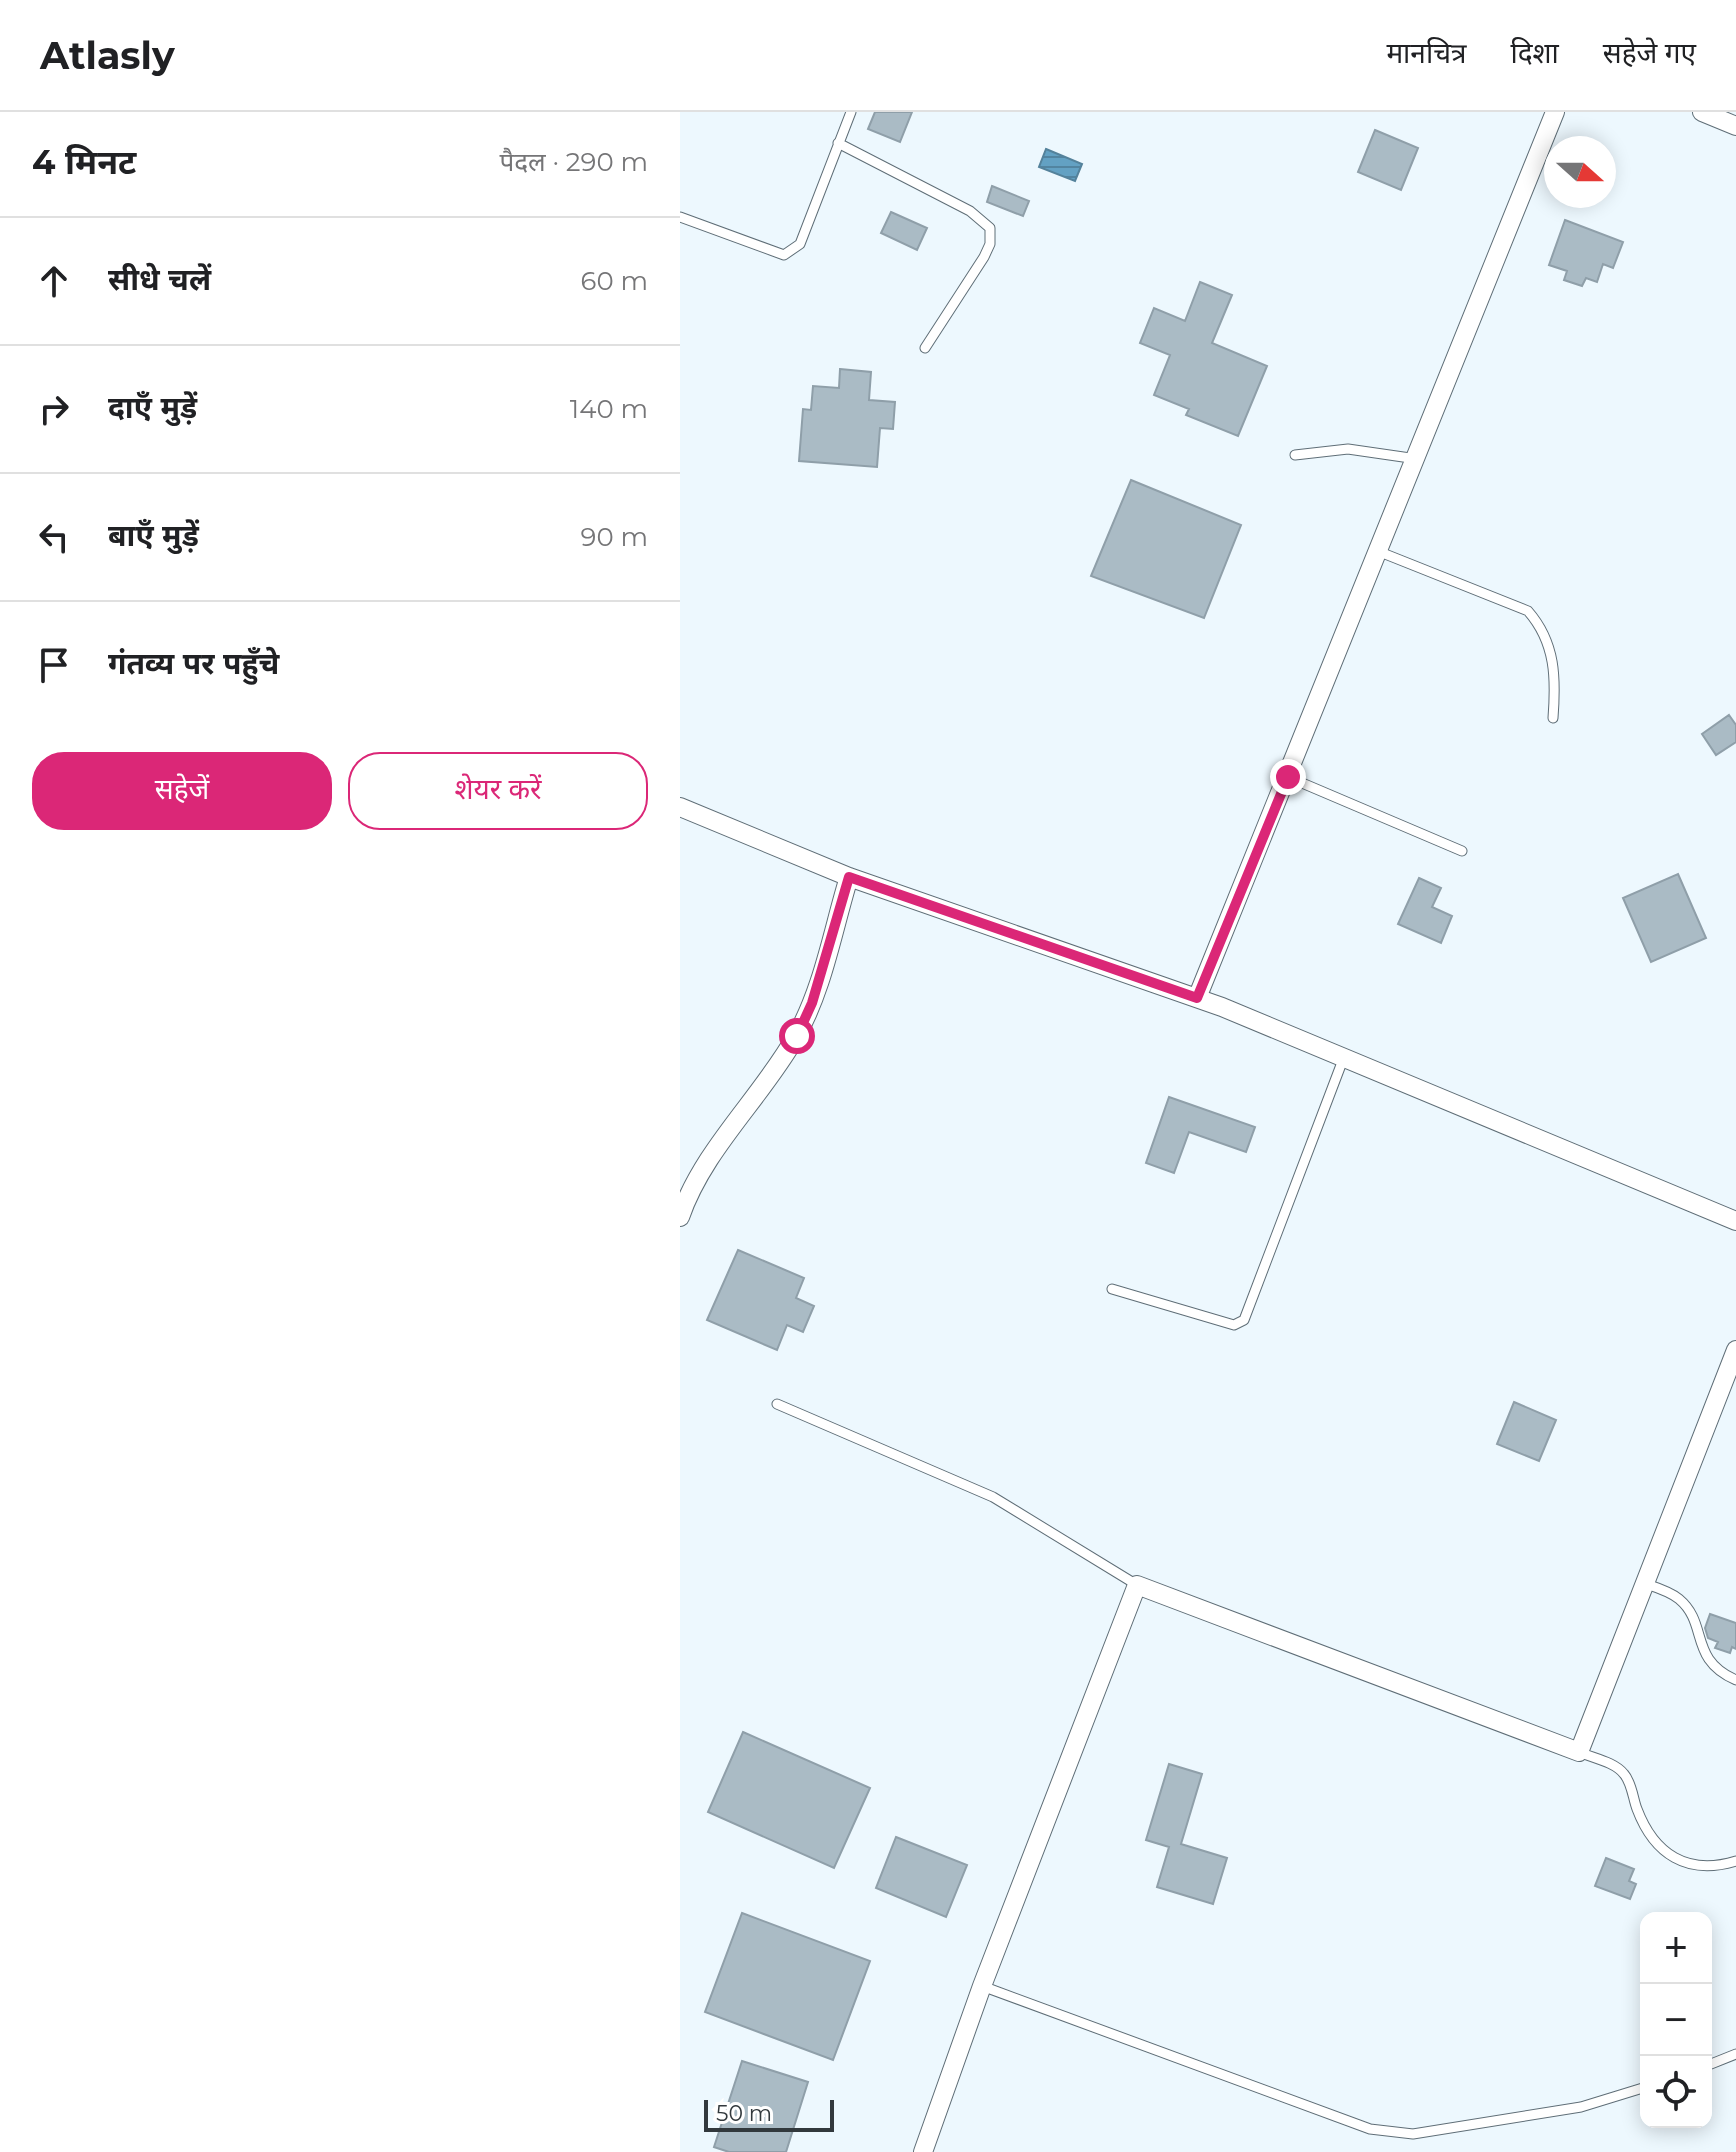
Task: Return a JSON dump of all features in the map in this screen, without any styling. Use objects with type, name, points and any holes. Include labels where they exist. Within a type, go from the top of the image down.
[{"type":"street","points":[[1197,998],[1380,552],[1555,112]]},
{"type":"street","points":[[1702,112],[1736,126]]},
{"type":"street","points":[[680,807],[849,877],[1197,998],[1736,1221]]},
{"type":"street","points":[[680,1217],[707,1164],[797,1036],[812,1003],[849,877]]},
{"type":"street","points":[[923,2152],[982,1986],[1137,1585],[1579,1752],[1736,1350]]},
{"type":"lane","points":[[680,217],[784,255],[794,251],[800,244],[851,112]]},
{"type":"lane","points":[[838,143],[970,211],[990,228],[990,244],[984,257],[925,348]]},
{"type":"lane","points":[[1295,455],[1348,449],[1417,459]]},
{"type":"lane","points":[[1380,552],[1528,611],[1554,660],[1553,718]]},
{"type":"lane","points":[[1288,777],[1462,851]]},
{"type":"lane","points":[[1112,1289],[1234,1325],[1244,1320],[1344,1057]]},
{"type":"lane","points":[[777,1404],[993,1497],[1137,1585]]},
{"type":"lane","points":[[1643,1583],[1678,1599],[1686,1608],[1708,1662],[1719,1673],[1736,1680]]},
{"type":"lane","points":[[1579,1752],[1616,1767],[1627,1776],[1647,1834],[1664,1853],[1691,1863],[1736,1861]]},
{"type":"lane","points":[[982,1986],[1370,2129],[1390,2133],[1413,2134],[1581,2107],[1640,2089]]},
{"type":"lane","points":[[1712,2064],[1736,2054]]},
{"type":"water","points":[[1046,149],[1082,164],[1075,181],[1039,167]]},
{"type":"building","points":[[875,112],[912,112],[900,142],[868,129]]},
{"type":"building","points":[[1375,130],[1418,148],[1401,190],[1358,172]]},
{"type":"building","points":[[992,186],[1029,201],[1023,216],[987,202]]},
{"type":"building","points":[[891,212],[927,228],[917,250],[881,233]]},
{"type":"building","points":[[1565,220],[1623,242],[1613,268],[1603,264],[1597,282],[1586,278],[1582,286],[1564,280],[1567,271],[1549,265]]},
{"type":"building","points":[[1200,282],[1232,295],[1212,343],[1267,366],[1238,436],[1186,415],[1189,409],[1154,395],[1170,355],[1140,343],[1154,308],[1185,321]]},
{"type":"building","points":[[840,369],[871,372],[869,400],[895,402],[893,429],[880,428],[877,467],[799,461],[803,409],[811,410],[813,386],[839,388]]},
{"type":"building","points":[[1131,480],[1241,525],[1204,618],[1091,576]]},
{"type":"building","points":[[1729,715],[1736,725],[1736,742],[1716,755],[1702,734]]},
{"type":"building","points":[[1678,874],[1706,938],[1651,962],[1623,898]]},
{"type":"building","points":[[1419,878],[1441,888],[1432,907],[1452,916],[1441,943],[1398,924]]},
{"type":"building","points":[[1169,1097],[1255,1127],[1246,1152],[1189,1132],[1174,1173],[1146,1163]]},
{"type":"building","points":[[738,1250],[804,1278],[796,1298],[814,1306],[803,1332],[787,1325],[777,1350],[707,1320]]},
{"type":"building","points":[[1514,1402],[1556,1420],[1539,1461],[1497,1444]]},
{"type":"building","points":[[1710,1614],[1736,1623],[1736,1649],[1732,1647],[1730,1653],[1715,1648],[1718,1642],[1708,1638],[1705,1628]]},
{"type":"building","points":[[743,1732],[870,1788],[834,1868],[708,1812]]},
{"type":"building","points":[[1169,1764],[1202,1774],[1181,1844],[1227,1858],[1213,1904],[1157,1887],[1169,1847],[1146,1840]]},
{"type":"building","points":[[896,1837],[967,1865],[946,1917],[876,1888]]},
{"type":"building","points":[[1606,1858],[1634,1869],[1629,1881],[1636,1884],[1630,1899],[1595,1886]]},
{"type":"building","points":[[742,1913],[870,1961],[833,2060],[705,2012]]},
{"type":"building","points":[[742,2061],[808,2082],[786,2152],[729,2152],[714,2147]]},
{"type":"route","points":[[797,1036],[812,1003],[849,877],[1197,998],[1288,777]]}]
